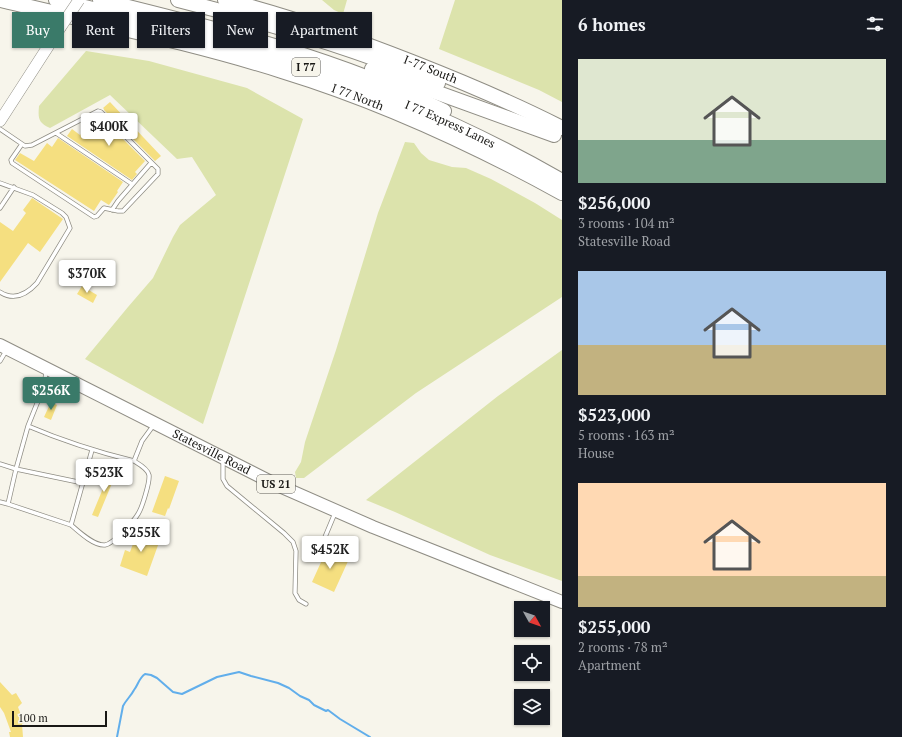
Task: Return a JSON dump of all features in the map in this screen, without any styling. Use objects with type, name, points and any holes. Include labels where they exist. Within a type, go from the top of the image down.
[{"type":"highway","name":"I 77 North","points":[[1,0],[222,54],[316,82],[381,106],[445,133],[562,193]]},
{"type":"highway","name":"I 77 Express Lanes","points":[[56,0],[225,42],[320,72],[385,96],[450,123],[506,150],[562,181]]},
{"type":"highway","points":[[131,0],[230,24],[314,49],[559,134]]},
{"type":"highway","name":"I 77","points":[[178,0],[264,23],[363,54],[460,92],[559,134]]},
{"type":"highway","name":"I-77 South","points":[[225,0],[334,32],[399,57],[483,91],[559,134]]},
{"type":"highway","points":[[102,1],[259,41],[317,59],[389,86],[431,104],[470,124],[542,170]]},
{"type":"main road","points":[[0,121],[79,0]]},
{"type":"main road","name":"Statesville Road","points":[[4,347],[275,484],[387,533],[562,602]]},
{"type":"lane","points":[[0,129],[25,146],[32,145],[98,111],[101,112],[158,169],[158,174],[123,211],[104,208],[97,216],[94,217],[12,163],[11,160],[22,144]]},
{"type":"lane","points":[[56,133],[132,184]]},
{"type":"lane","points":[[112,210],[132,184],[151,163]]},
{"type":"lane","points":[[0,183],[33,195],[62,213],[66,217],[70,228],[37,283],[31,290],[25,294],[17,296],[10,296],[0,292]]},
{"type":"lane","points":[[0,208],[14,187]]},
{"type":"lane","points":[[0,361],[4,347]]},
{"type":"lane","points":[[8,504],[28,426],[44,386],[46,368]]},
{"type":"lane","points":[[134,461],[142,442],[155,423]]},
{"type":"lane","points":[[0,502],[71,525],[85,537],[103,545],[109,544],[117,538],[138,514],[149,482],[148,472],[143,467],[134,461],[92,450],[28,426]]},
{"type":"lane","points":[[71,525],[92,450]]},
{"type":"lane","points":[[223,458],[223,479],[227,486],[293,542],[296,551],[295,593],[299,600],[306,604]]},
{"type":"lane","points":[[0,464],[16,469],[83,483]]},
{"type":"lane","points":[[336,511],[325,537],[348,548]]},
{"type":"green space","points":[[322,0],[347,0],[344,12],[334,10]]},
{"type":"green space","points":[[455,0],[562,0],[562,102],[539,90],[439,49]]},
{"type":"green space","points":[[86,51],[149,61],[247,88],[303,119],[203,424],[85,359],[153,278],[180,225],[216,195],[192,157],[177,159],[110,95],[50,128],[41,122],[39,117],[39,106]]},
{"type":"green space","points":[[405,142],[414,143],[421,153],[429,160],[452,167],[466,168],[491,179],[535,203],[562,220],[562,297],[416,393],[304,478],[296,478],[295,472],[301,462],[305,442],[336,350],[378,213]]},
{"type":"green space","points":[[562,350],[562,581],[490,555],[366,500],[498,396]]},
{"type":"building","points":[[110,102],[161,156],[155,161],[104,110],[103,108]]},
{"type":"building","points":[[99,115],[145,161],[135,172],[137,174],[132,180],[67,136],[72,129],[80,135]]},
{"type":"building","points":[[58,138],[123,182],[109,205],[101,200],[94,211],[15,160],[20,153],[34,161],[47,143],[52,147]]},
{"type":"building","points":[[32,198],[63,219],[40,252],[28,243],[0,282],[0,222],[13,231],[26,213],[23,210]]},
{"type":"building","points":[[82,286],[97,295],[93,303],[77,294]]},
{"type":"building","points":[[51,402],[57,405],[51,420],[44,417]]},
{"type":"building","points":[[111,469],[117,471],[98,517],[92,515]]},
{"type":"building","points":[[165,476],[179,481],[165,516],[152,512]]},
{"type":"building","points":[[138,530],[156,536],[157,532],[162,534],[147,576],[120,566],[125,550],[130,552]]},
{"type":"building","points":[[327,549],[349,559],[334,592],[312,582]]},
{"type":"building","points":[[0,682],[12,695],[16,693],[22,703],[18,707],[24,723],[22,724],[23,737],[10,737],[9,732],[11,732],[4,713],[0,707]]},
{"type":"waterway","points":[[117,737],[123,706],[141,677],[145,674],[157,678],[173,692],[182,694],[217,677],[239,672],[278,683],[289,688],[300,696],[309,700],[314,705],[326,711],[328,710],[370,737]]}]
